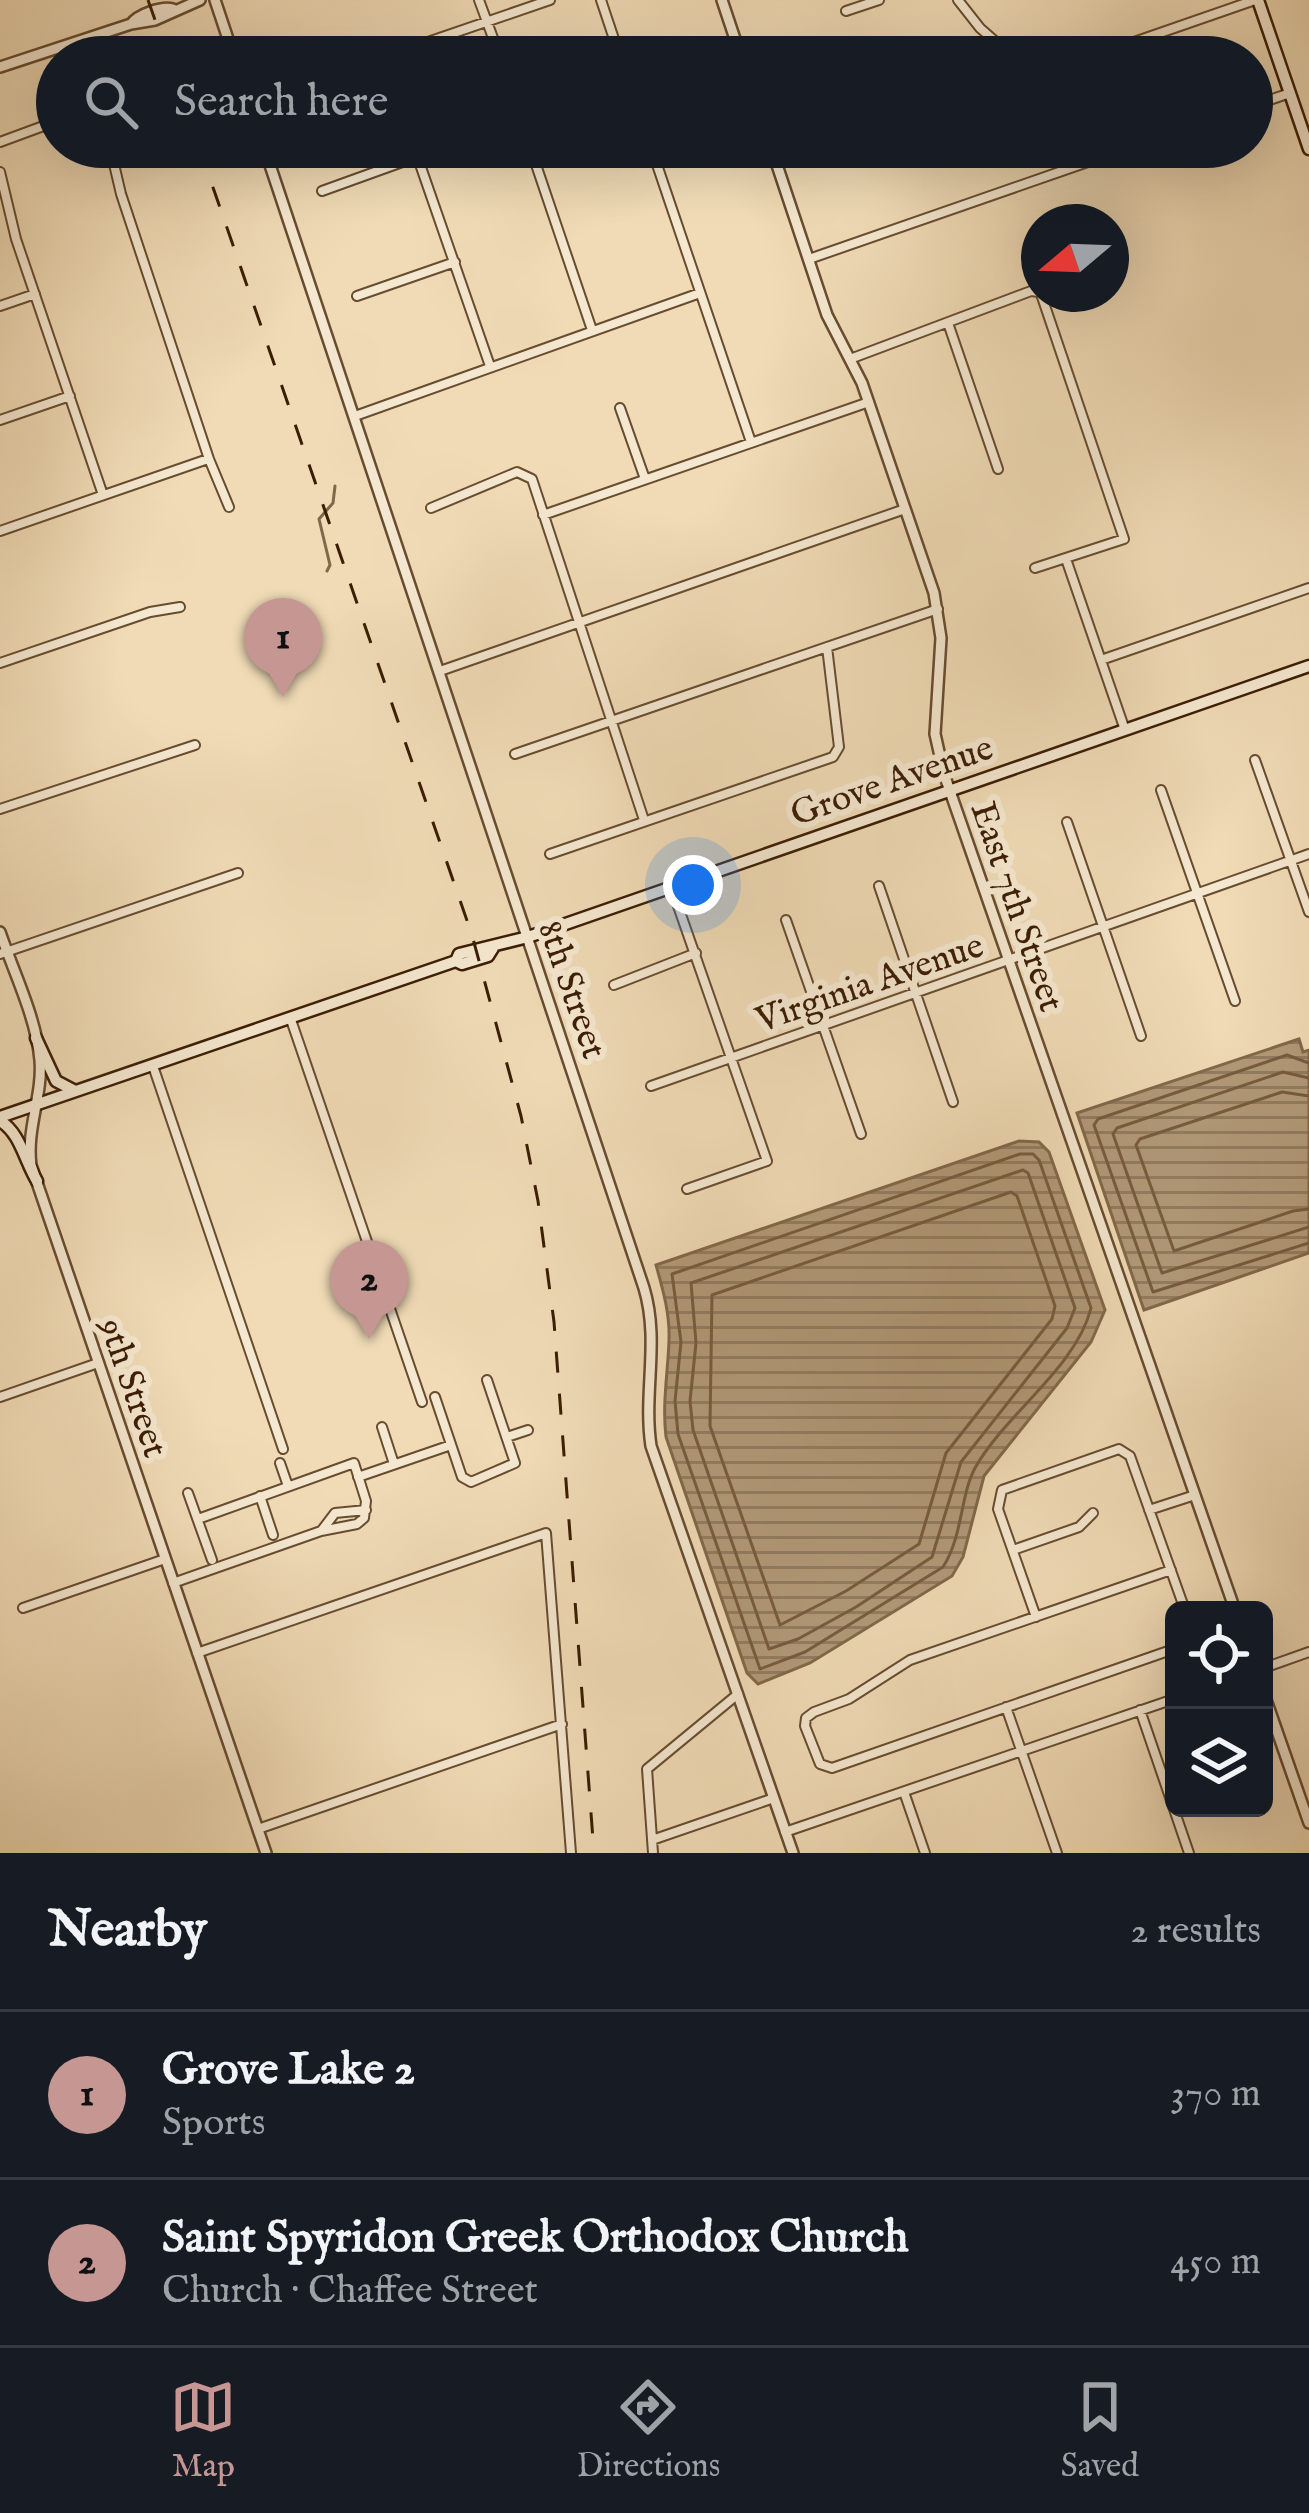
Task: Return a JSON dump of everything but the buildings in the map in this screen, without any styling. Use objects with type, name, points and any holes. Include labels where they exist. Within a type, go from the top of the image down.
[{"type":"main road","points":[[1257,0],[1270,36]]},
{"type":"main road","points":[[1273,45],[1309,149]]},
{"type":"main road","name":"Grove Avenue","points":[[0,1119],[456,961],[462,964],[488,956],[493,948],[1309,666]]},
{"type":"main road","points":[[36,1038],[56,1081],[74,1091]]},
{"type":"main road","points":[[0,1119],[15,1134],[22,1158],[37,1181]]},
{"type":"street","points":[[94,36],[155,20],[200,0]]},
{"type":"street","points":[[215,0],[227,36]]},
{"type":"street","points":[[479,0],[493,36]]},
{"type":"street","points":[[445,36],[550,0]]},
{"type":"street","points":[[601,0],[613,36]]},
{"type":"street","points":[[722,0],[734,36]]},
{"type":"street","points":[[846,11],[879,0]]},
{"type":"street","points":[[958,0],[989,36]]},
{"type":"street","points":[[1152,36],[1257,0]]},
{"type":"street","points":[[0,67],[36,55]]},
{"type":"street","points":[[1273,98],[1290,92]]},
{"type":"street","points":[[0,142],[36,129]]},
{"type":"street","points":[[115,168],[209,459],[229,507]]},
{"type":"street","name":"8th Street","points":[[271,168],[650,1306],[653,1351],[646,1408],[651,1446],[793,1853]]},
{"type":"street","points":[[322,191],[378,168]]},
{"type":"street","points":[[423,168],[490,365]]},
{"type":"street","points":[[537,168],[592,330]]},
{"type":"street","points":[[658,168],[751,442]]},
{"type":"street","name":"East 7th Street","points":[[778,168],[827,315],[869,402],[938,609],[941,638],[935,734],[950,790],[1232,1601]]},
{"type":"street","points":[[808,259],[1072,168]]},
{"type":"street","points":[[0,172],[16,238],[103,495]]},
{"type":"street","points":[[356,296],[455,262]]},
{"type":"street","points":[[356,416],[700,293]]},
{"type":"street","points":[[0,306],[35,294]]},
{"type":"street","points":[[850,359],[1021,295]]},
{"type":"street","points":[[1035,568],[1124,539],[1046,312]]},
{"type":"street","points":[[948,323],[998,469]]},
{"type":"street","points":[[0,420],[70,396]]},
{"type":"street","points":[[543,515],[869,402]]},
{"type":"street","points":[[620,408],[645,479]]},
{"type":"street","points":[[0,531],[209,459]]},
{"type":"street","points":[[430,508],[508,476],[524,474],[532,479],[644,820]]},
{"type":"street","points":[[440,671],[905,509]]},
{"type":"street","points":[[1066,559],[1125,730]]},
{"type":"street","points":[[1100,660],[1309,588]]},
{"type":"street","points":[[0,663],[150,612],[180,608]]},
{"type":"street","points":[[515,754],[938,609]]},
{"type":"street","points":[[550,854],[833,757],[839,747],[826,647]]},
{"type":"street","points":[[0,809],[195,746]]},
{"type":"street","points":[[1255,760],[1309,912]]},
{"type":"street","points":[[1161,790],[1235,1001]]},
{"type":"street","points":[[1067,822],[1141,1036]]},
{"type":"street","name":"Virginia Avenue","points":[[650,1086],[1309,854]]},
{"type":"street","points":[[3,953],[238,873]]},
{"type":"street","points":[[671,886],[767,1161],[687,1189]]},
{"type":"street","points":[[879,886],[953,1102]]},
{"type":"street","points":[[786,920],[861,1134]]},
{"type":"street","name":"9th Street","points":[[0,932],[3,953],[36,1038],[40,1064],[29,1143],[37,1181],[266,1853]]},
{"type":"street","points":[[614,985],[696,953]]},
{"type":"street","points":[[290,1017],[422,1402]]},
{"type":"street","points":[[153,1066],[284,1449]]},
{"type":"street","points":[[0,1397],[98,1364]]},
{"type":"street","points":[[435,1397],[462,1478],[470,1482],[512,1467],[515,1458],[488,1380]]},
{"type":"street","points":[[382,1427],[394,1464]]},
{"type":"street","points":[[508,1437],[528,1430]]},
{"type":"street","points":[[358,1477],[451,1445]]},
{"type":"street","points":[[1036,1617],[998,1509],[1002,1490],[1124,1450],[1182,1601]]},
{"type":"street","points":[[280,1463],[288,1486]]},
{"type":"street","points":[[173,1583],[357,1524],[366,1510],[354,1463],[197,1519]]},
{"type":"street","points":[[188,1493],[212,1560]]},
{"type":"street","points":[[1149,1510],[1195,1495]]},
{"type":"street","points":[[260,1496],[274,1535]]},
{"type":"street","points":[[322,1532],[329,1517],[366,1510]]},
{"type":"street","points":[[346,1514],[347,1527]]},
{"type":"street","points":[[1013,1550],[1079,1527],[1094,1514]]},
{"type":"street","points":[[196,1653],[546,1533],[572,1853]]},
{"type":"street","points":[[23,1608],[165,1559]]},
{"type":"street","points":[[1165,1651],[824,1768],[806,1718],[849,1699],[910,1660],[1171,1570]]},
{"type":"street","points":[[1273,1665],[1309,1652]]},
{"type":"street","points":[[653,1853],[647,1769],[738,1694]]},
{"type":"street","points":[[785,1832],[1165,1702]]},
{"type":"street","points":[[1006,1707],[1057,1853]]},
{"type":"street","points":[[1269,1709],[1309,1823]]},
{"type":"street","points":[[1140,1710],[1189,1853]]},
{"type":"street","points":[[258,1829],[562,1724]]},
{"type":"street","points":[[904,1792],[925,1853]]},
{"type":"street","points":[[652,1840],[774,1798]]},
{"type":"water","points":[[1299,1039],[1303,1052],[1309,1050],[1309,1253],[1144,1310],[1077,1113]]},
{"type":"water","points":[[1019,1141],[1039,1142],[1049,1152],[1105,1310],[1091,1342],[984,1476],[963,1557],[952,1576],[810,1663],[758,1684],[747,1673],[666,1437],[669,1330],[656,1265]]},
{"type":"waterway","points":[[327,571],[330,565],[319,519],[333,503],[335,486]]},
{"type":"railway","points":[[148,0],[161,36]]},
{"type":"railway","points":[[206,168],[472,935],[521,1116],[554,1322],[594,1853]]},
{"type":"place","name":"Grove Lake 2","points":[[283,697]]},
{"type":"place","name":"Saint Spyridon Greek Orthodox Church","points":[[369,1339]]}]
